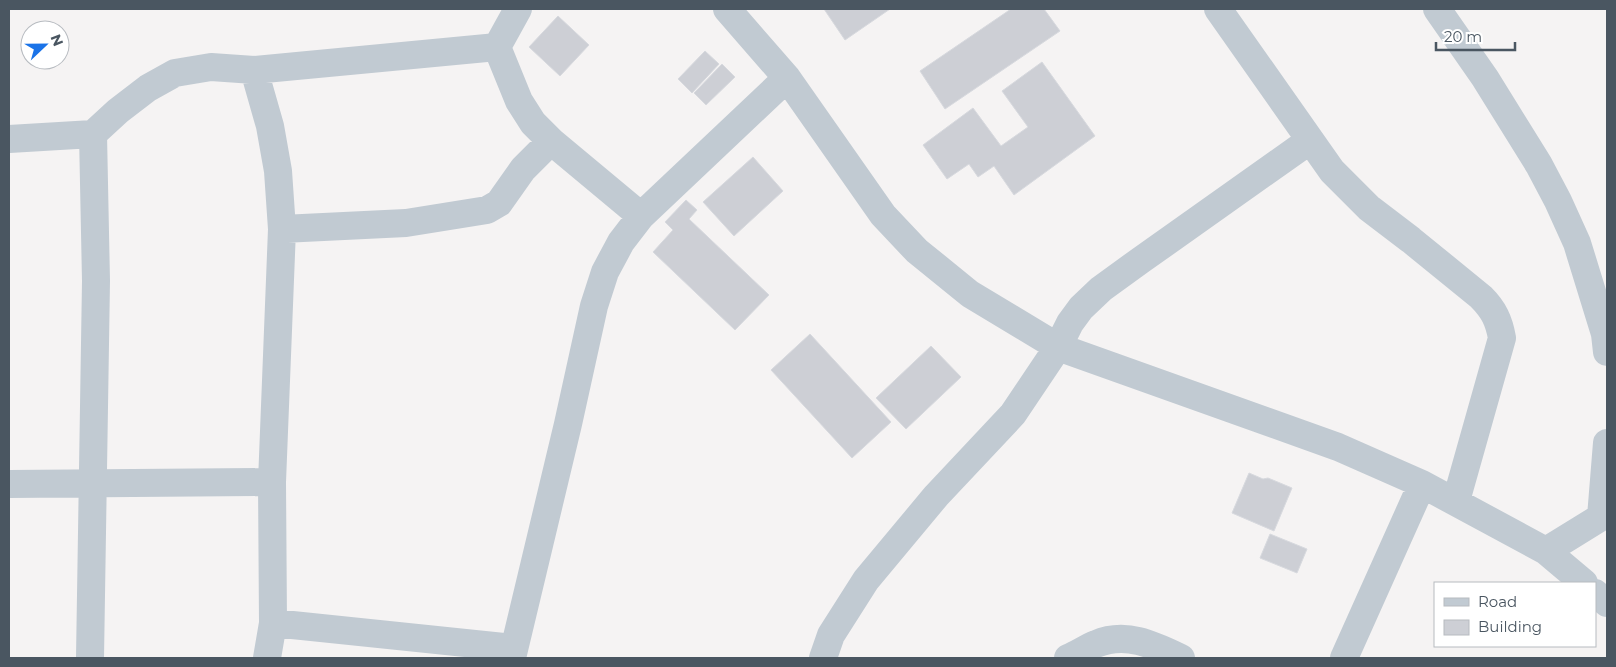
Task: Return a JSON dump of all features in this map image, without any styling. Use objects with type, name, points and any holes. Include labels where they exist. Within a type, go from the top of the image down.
[{"type":"street","points":[[497,47],[518,9]]},
{"type":"street","points":[[726,9],[787,78],[883,215],[917,251],[970,294],[1058,348],[1338,447],[1422,484],[1546,551],[1583,582]]},
{"type":"street","points":[[1218,9],[1332,171],[1369,208],[1412,240],[1492,307],[1498,320],[1502,338],[1456,501]]},
{"type":"street","points":[[1441,11],[1539,165],[1558,201],[1577,244],[1605,334],[1607,352]]},
{"type":"street","points":[[9,139],[93,134],[118,110],[148,88],[175,73],[211,67],[254,70],[497,47]]},
{"type":"street","points":[[497,47],[519,101],[533,123],[551,141],[641,216]]},
{"type":"street","points":[[254,70],[270,126],[278,171],[282,229],[272,482],[274,623],[267,658]]},
{"type":"street","points":[[274,623],[513,653],[568,424],[594,306],[609,264],[621,242],[641,216],[787,78]]},
{"type":"street","points":[[90,658],[96,281],[93,134]]},
{"type":"street","points":[[282,229],[406,223],[487,210],[499,203],[523,169],[551,141]]},
{"type":"street","points":[[823,658],[831,635],[866,580],[936,496],[1013,414],[1058,348],[1070,323],[1081,308],[1101,289],[1310,141]]},
{"type":"street","points":[[1546,551],[1604,514],[1607,443]]},
{"type":"street","points":[[9,484],[272,482]]},
{"type":"street","points":[[1344,658],[1422,484]]},
{"type":"street","points":[[1596,594],[1607,604]]},
{"type":"street","points":[[1068,658],[1096,644],[1113,639],[1130,638],[1161,648],[1181,658]]},
{"type":"building","points":[[824,9],[890,9],[845,40]]},
{"type":"building","points":[[1011,9],[1044,9],[1060,31],[945,109],[920,71]]},
{"type":"building","points":[[558,16],[589,45],[560,76],[529,47]]},
{"type":"building","points":[[705,51],[719,64],[692,93],[678,79]]},
{"type":"building","points":[[1042,62],[1095,136],[1014,195],[994,166],[978,177],[969,164],[947,179],[923,145],[973,108],[1001,146],[1028,127],[1002,91]]},
{"type":"building","points":[[722,64],[735,77],[706,105],[694,93]]},
{"type":"building","points":[[753,157],[783,191],[734,236],[703,202]]},
{"type":"building","points":[[686,200],[697,210],[689,219],[769,295],[735,330],[653,252],[673,230],[665,222]]},
{"type":"building","points":[[810,334],[891,422],[852,458],[771,370]]},
{"type":"building","points":[[931,346],[961,377],[906,429],[876,398]]},
{"type":"building","points":[[1249,473],[1263,479],[1268,478],[1292,488],[1274,531],[1232,513]]},
{"type":"building","points":[[1270,534],[1307,549],[1297,573],[1260,558]]}]
